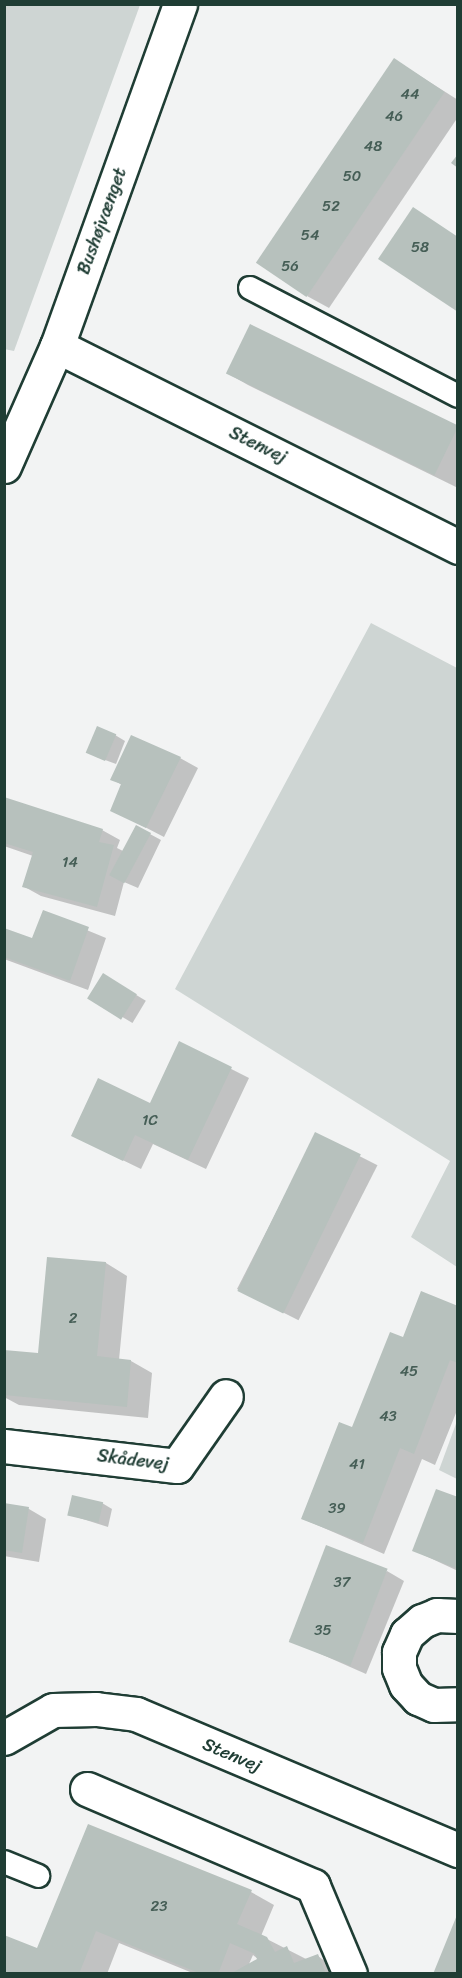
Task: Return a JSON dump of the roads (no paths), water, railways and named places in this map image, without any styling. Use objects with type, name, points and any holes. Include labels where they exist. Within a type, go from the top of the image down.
[{"type":"street","name":"Bushøjvænget","points":[[4,466],[12,434],[57,346],[180,4]]},
{"type":"street","name":"Stenvej","points":[[57,346],[458,547]]},
{"type":"street","name":"Skådevej","points":[[4,1446],[177,1466],[226,1396]]},
{"type":"street","points":[[458,1616],[437,1615],[422,1621],[407,1634],[399,1652],[399,1668],[405,1685],[418,1698],[434,1706],[458,1704]]},
{"type":"street","name":"Stenvej","points":[[4,1738],[53,1710],[96,1709],[136,1714],[458,1850]]},
{"type":"street","points":[[87,1789],[313,1886],[350,1974]]},
{"type":"lane","points":[[250,288],[458,396]]},
{"type":"lane","points":[[4,1862],[38,1876]]}]
